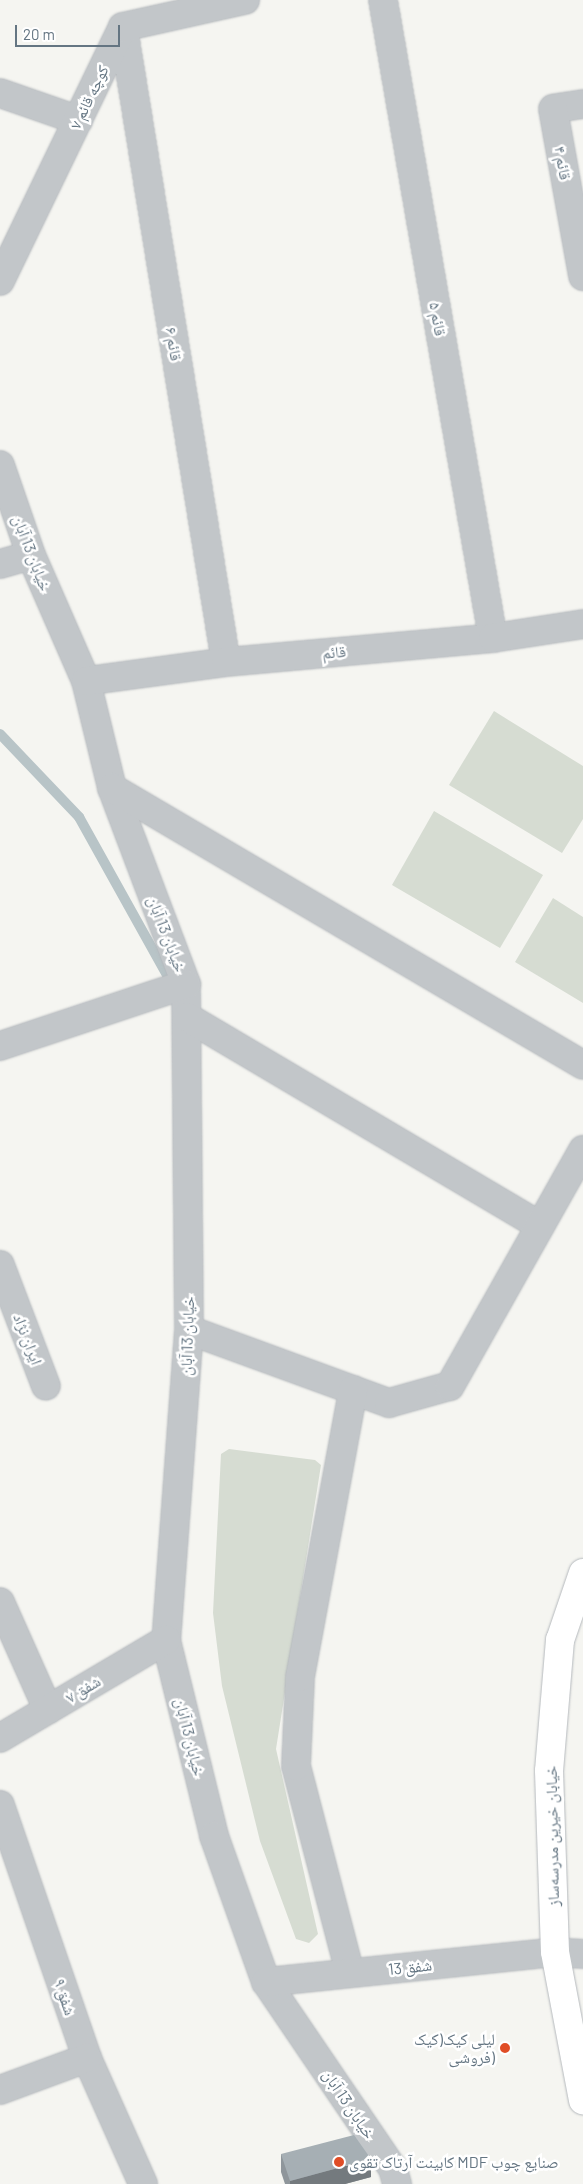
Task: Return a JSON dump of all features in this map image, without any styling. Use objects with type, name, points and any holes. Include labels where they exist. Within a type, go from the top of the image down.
[{"type":"main road","name":"خیابان خیرین مدرسه‌ساز","points":[[583,1573],[560,1640],[549,1771],[555,1952],[583,2100]]},
{"type":"street","points":[[123,27],[245,0]]},
{"type":"street","name":"قائم ۵","points":[[382,0],[493,638]]},
{"type":"street","name":"کوچه قائم ۷","points":[[0,280],[123,27]]},
{"type":"street","name":"قائم ۶","points":[[123,27],[226,662]]},
{"type":"street","points":[[0,93],[78,120]]},
{"type":"street","name":"قائم ۴","points":[[583,104],[554,109],[583,276]]},
{"type":"street","name":"خیابان 13 آبان","points":[[0,466],[31,555],[86,681],[112,788],[186,984],[189,1330],[166,1640],[214,1836],[266,1982],[393,2169],[397,2184]]},
{"type":"street","points":[[0,564],[31,555]]},
{"type":"street","name":"قائم","points":[[86,681],[226,662],[493,638],[583,624]]},
{"type":"street","points":[[112,788],[583,1065]]},
{"type":"street","points":[[0,1046],[186,984]]},
{"type":"street","points":[[187,1017],[540,1226]]},
{"type":"street","points":[[189,1330],[389,1403],[450,1386],[583,1150]]},
{"type":"street","name":"ایران نژاد","points":[[0,1265],[46,1386]]},
{"type":"street","points":[[350,1973],[296,1766],[300,1677],[353,1390]]},
{"type":"street","points":[[0,1602],[48,1710]]},
{"type":"street","name":"شفق ۷","points":[[0,1738],[166,1640]]},
{"type":"street","name":"شفق ۹","points":[[0,1805],[87,2058],[143,2184]]},
{"type":"street","name":"شفق 13","points":[[266,1982],[555,1952],[583,1954]]},
{"type":"street","points":[[0,2090],[87,2058]]},
{"type":"shaded area","points":[[494,711],[583,766],[583,819],[562,853],[449,785]]},
{"type":"shaded area","points":[[434,811],[543,875],[500,948],[392,885]]},
{"type":"shaded area","points":[[553,898],[583,917],[583,1003],[515,962]]},
{"type":"shaded area","points":[[229,1449],[315,1460],[321,1465],[276,1749],[318,1934],[309,1943],[296,1939],[260,1841],[222,1686],[213,1613],[221,1454]]},
{"type":"building","points":[[354,2135],[371,2159],[290,2181],[281,2154]]},
{"type":"waterway","points":[[0,734],[79,817],[169,979]]},
{"type":"place","name":"لیلی کیک(کیک فروشی)","points":[[505,2048]]},
{"type":"place","name":"کابینت آرتاک تقوی MDF صنایع چوب","points":[[339,2162]]}]
